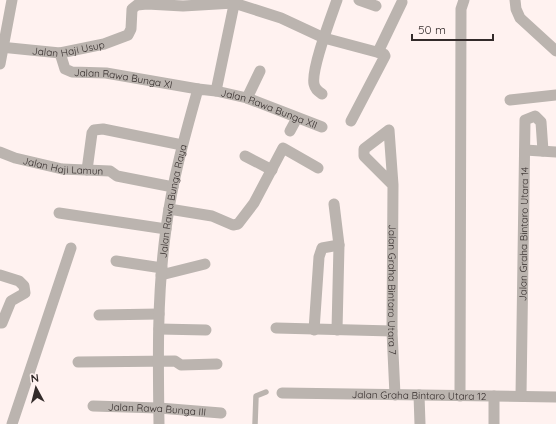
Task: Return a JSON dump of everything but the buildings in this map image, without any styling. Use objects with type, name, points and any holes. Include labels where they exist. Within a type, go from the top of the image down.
[{"type":"street","points":[[0,64],[4,19],[12,0]]},
{"type":"street","points":[[322,94],[317,90],[314,83],[316,66],[337,0]]},
{"type":"street","points":[[359,0],[376,6]]},
{"type":"street","points":[[460,396],[461,9],[464,0]]},
{"type":"street","points":[[515,0],[516,9],[520,18],[556,51]]},
{"type":"street","points":[[198,89],[216,91],[235,2],[281,18],[324,38],[384,54],[385,56],[352,121]]},
{"type":"street","name":"Jalan Haji Usup","points":[[2,47],[60,52],[104,44],[120,39],[130,33],[131,11],[134,6],[154,4],[183,6],[235,2]]},
{"type":"street","points":[[378,52],[402,2]]},
{"type":"street","name":"Jalan Rawa Bunga XI","points":[[60,52],[65,69],[72,72],[106,73],[198,89]]},
{"type":"street","points":[[247,98],[260,71]]},
{"type":"street","name":"Jalan Rawa Bunga Raya","points":[[159,424],[159,328],[161,271],[173,187],[182,145],[198,89]]},
{"type":"street","name":"Jalan Rawa Bunga XII","points":[[216,91],[247,98],[322,127]]},
{"type":"street","points":[[510,100],[556,95]]},
{"type":"street","name":"Jalan Graha Bintaro Utara 14","points":[[521,396],[525,120],[535,116],[541,122],[543,151]]},
{"type":"street","points":[[290,131],[297,118]]},
{"type":"street","points":[[87,170],[92,133],[94,130],[103,129],[182,145]]},
{"type":"street","points":[[169,209],[212,216],[233,225],[238,224],[254,203],[283,148],[318,168]]},
{"type":"street","points":[[525,150],[556,152]]},
{"type":"street","name":"Jalan Haji Lamun","points":[[0,152],[15,158],[62,169],[110,171],[117,176],[173,187]]},
{"type":"street","points":[[244,156],[272,170]]},
{"type":"street","name":"Jalan Graha Bintaro Utara 7","points":[[393,185],[392,331],[395,395]]},
{"type":"street","points":[[334,204],[338,246],[337,330]]},
{"type":"street","points":[[59,213],[166,229]]},
{"type":"street","points":[[314,330],[319,257],[322,248],[338,246]]},
{"type":"street","points":[[12,424],[72,248]]},
{"type":"street","points":[[116,261],[161,271],[205,264]]},
{"type":"street","points":[[0,276],[19,281],[24,286],[25,293],[11,301],[1,323]]},
{"type":"street","points":[[99,315],[160,314]]},
{"type":"street","points":[[159,328],[206,330]]},
{"type":"street","points":[[276,328],[392,331]]},
{"type":"street","points":[[78,362],[175,361],[181,364],[217,364]]},
{"type":"street","name":"Jalan Graha Bintaro Utara 12","points":[[282,393],[556,397]]},
{"type":"street","points":[[418,395],[420,424]]},
{"type":"street","points":[[494,396],[494,424]]},
{"type":"street","name":"Jalan Rawa Bunga III","points":[[93,406],[159,408],[221,413]]},
{"type":"lane","points":[[255,424],[256,396],[266,392]]}]
